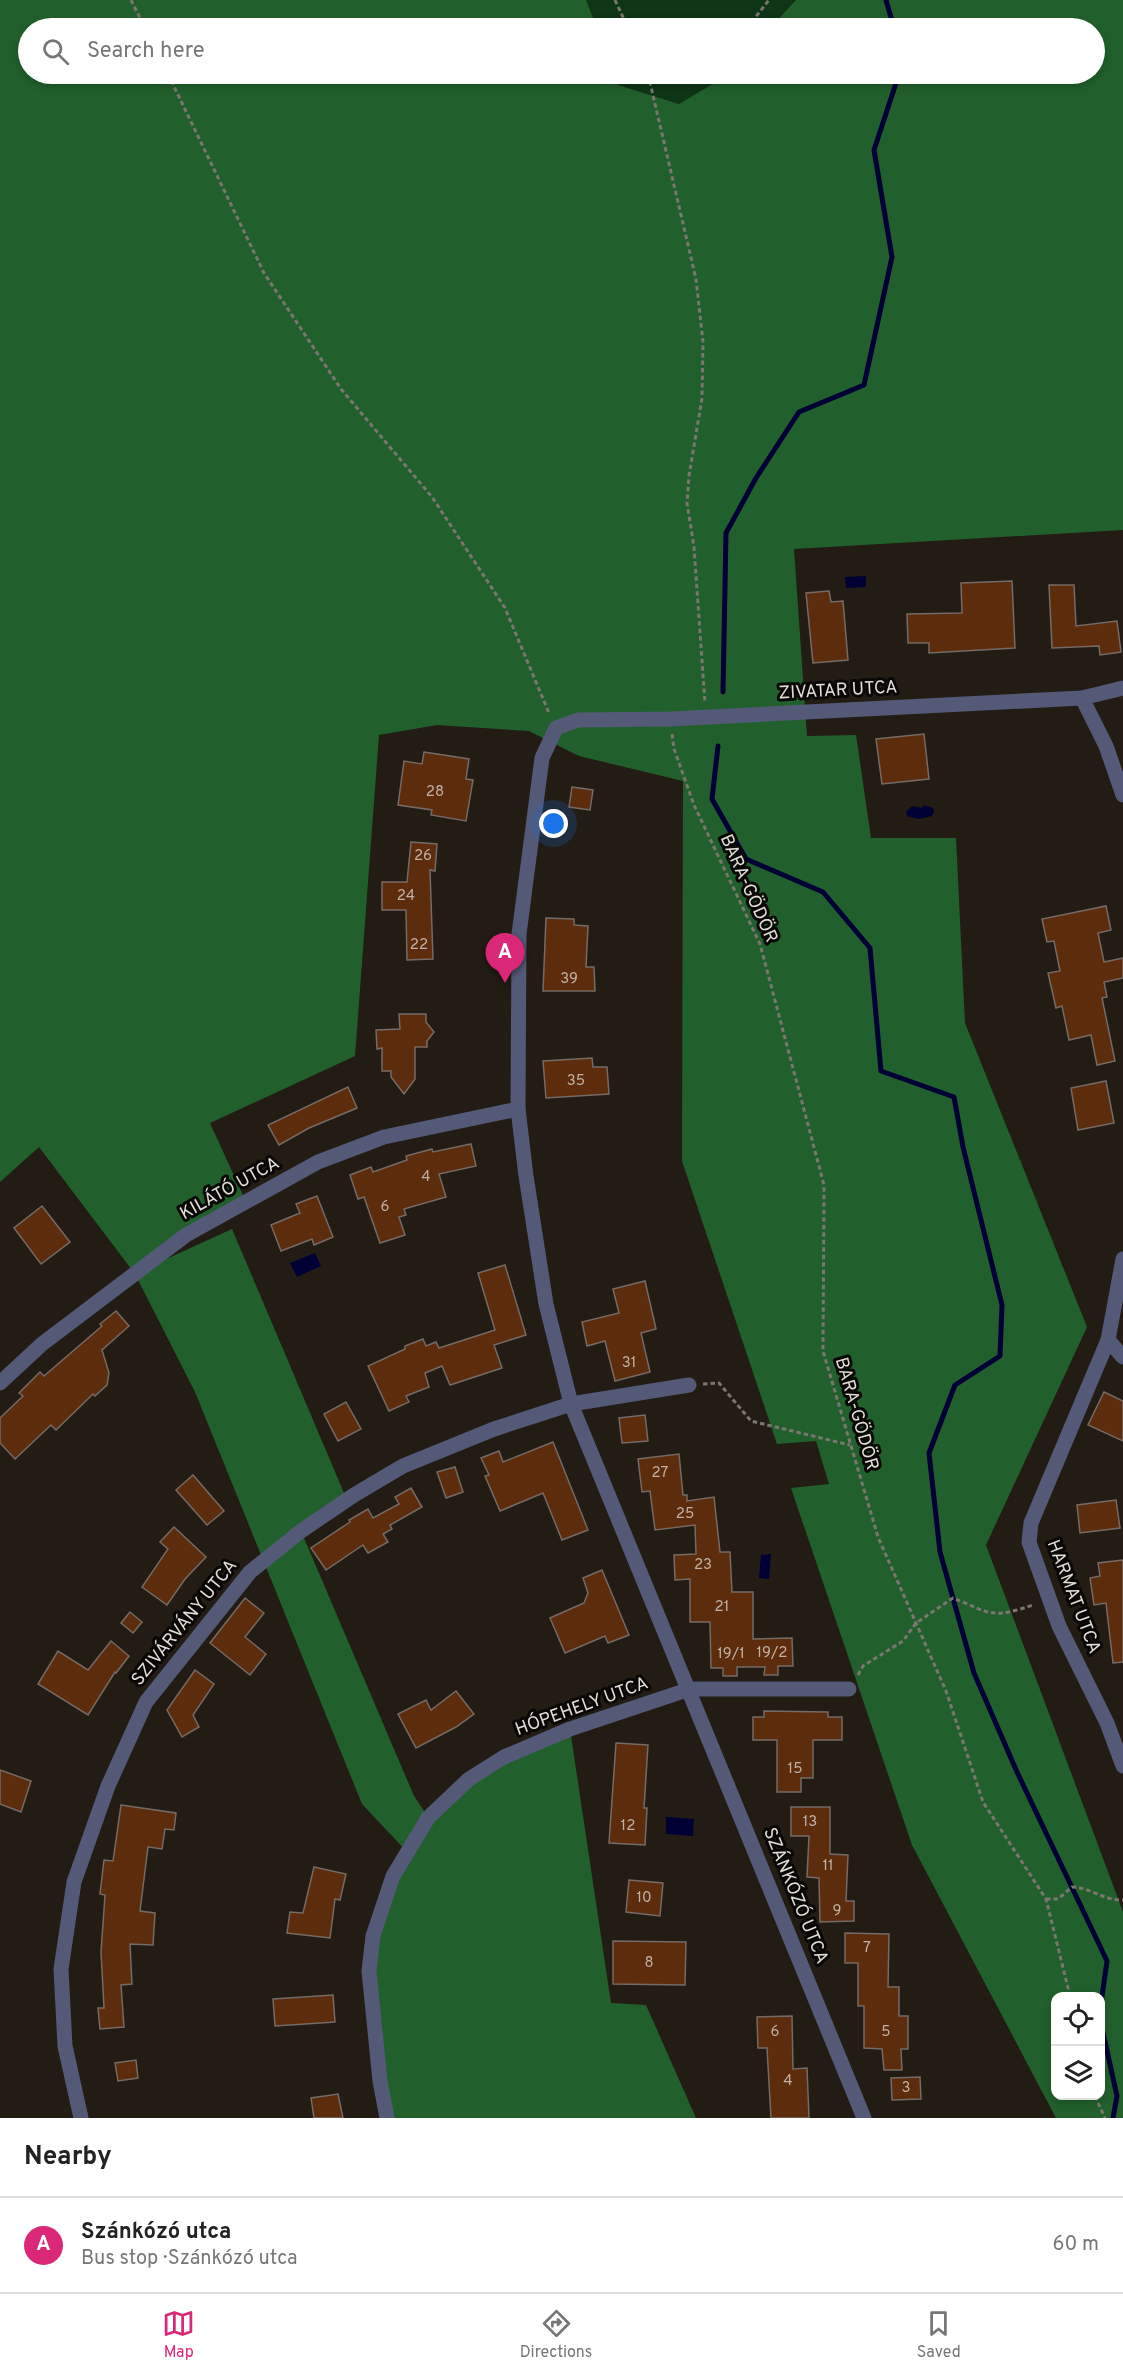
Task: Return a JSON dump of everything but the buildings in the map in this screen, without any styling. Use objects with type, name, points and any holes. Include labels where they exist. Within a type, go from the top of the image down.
[{"type":"street","name":"ZIVATAR UTCA","points":[[556,728],[579,720],[706,717],[1082,698],[1123,688]]},
{"type":"street","points":[[1082,698],[1107,746],[1123,795]]},
{"type":"street","name":"SZÁNKÓZÓ UTCA","points":[[556,728],[543,758],[519,934],[518,1108],[546,1304],[571,1404],[690,1689],[864,2118]]},
{"type":"street","name":"KILÁTÓ UTCA","points":[[0,1383],[42,1344],[186,1235],[318,1162],[384,1137],[518,1108]]},
{"type":"street","name":"HARMAT UTCA","points":[[1123,1259],[1108,1340],[1031,1523],[1029,1542],[1059,1626],[1107,1723],[1123,1766]]},
{"type":"street","points":[[1108,1340],[1123,1357]]},
{"type":"street","points":[[571,1404],[689,1385]]},
{"type":"street","name":"SZIVÁRVÁNY UTCA","points":[[81,2118],[65,2046],[61,1969],[74,1882],[108,1786],[146,1702],[250,1572],[301,1531],[354,1495],[403,1466],[494,1429],[571,1404]]},
{"type":"street","points":[[690,1689],[849,1689]]},
{"type":"street","name":"HÓPEHELY UTCA","points":[[387,2118],[380,2081],[369,1971],[373,1936],[393,1876],[428,1818],[469,1779],[504,1757],[570,1729],[690,1689]]},
{"type":"path","points":[[131,0],[140,18]]},
{"type":"path","points":[[615,0],[623,18]]},
{"type":"path","points":[[755,18],[769,0]]},
{"type":"path","points":[[173,84],[264,273],[341,389],[432,497],[505,608],[556,728]]},
{"type":"path","points":[[651,84],[696,279],[702,332],[702,398],[689,476],[687,503],[694,546],[706,717]]},
{"type":"path","name":"BARA-GÖDÖR","points":[[674,749],[694,805],[760,944],[824,1185],[823,1351],[878,1537],[946,1691],[983,1802],[1047,1899],[1069,1992]]},
{"type":"path","points":[[689,1385],[719,1383],[751,1420],[851,1445]]},
{"type":"path","points":[[849,1689],[863,1666],[903,1641],[916,1623],[953,1598],[985,1613],[1006,1614],[1050,1599]]},
{"type":"path","points":[[1047,1899],[1058,1899],[1072,1887],[1084,1887],[1101,1897],[1123,1900]]},
{"type":"path","points":[[1097,2100],[1105,2118]]},
{"type":"green space","points":[[0,0],[586,0],[593,18],[18,18],[18,84],[618,84],[679,104],[712,84],[1105,84],[1105,18],[779,18],[796,0],[1123,0],[1123,530],[794,549],[807,736],[856,735],[871,838],[956,838],[965,1023],[1087,1327],[986,1545],[1123,1912],[1123,2118],[1056,2118],[912,1845],[791,1488],[829,1484],[816,1441],[777,1444],[682,1161],[683,781],[579,756],[529,731],[437,725],[379,735],[355,1056],[210,1123],[246,1202],[138,1272],[232,1229],[344,1493],[301,1531],[414,1796],[428,1817],[504,1757],[570,1729],[611,2003],[646,2005],[696,2118],[387,2118],[369,1971],[389,1885],[410,1855],[362,1804],[195,1392],[135,1274],[39,1147],[0,1182]]},
{"type":"green space","points":[[586,0],[796,0],[779,18],[593,18]]},
{"type":"green space","points":[[618,84],[712,84],[679,104]]},
{"type":"shaded area","points":[[866,576],[866,587],[846,588],[845,577]]},
{"type":"shaded area","points":[[924,805],[933,808],[932,816],[918,819],[907,816],[906,812],[912,806],[922,808]]},
{"type":"shaded area","points":[[315,1253],[321,1266],[297,1277],[290,1263]]},
{"type":"shaded area","points":[[771,1554],[769,1579],[759,1578],[761,1555]]},
{"type":"shaded area","points":[[666,1817],[694,1819],[693,1836],[666,1834]]},
{"type":"waterway","points":[[886,0],[891,18]]},
{"type":"waterway","points":[[723,692],[726,533],[756,478],[799,412],[864,385],[892,257],[874,150],[896,84]]},
{"type":"waterway","points":[[718,746],[712,799],[746,859],[823,892],[870,948],[881,1071],[954,1097],[963,1147],[1002,1305],[1000,1356],[955,1385],[929,1453],[940,1552],[974,1673],[1017,1772],[1107,1961],[1103,1992]]},
{"type":"waterway","points":[[1105,2042],[1117,2096],[1113,2118]]},
{"type":"place","name":"Szánkózó utca","points":[[505,983]]}]
